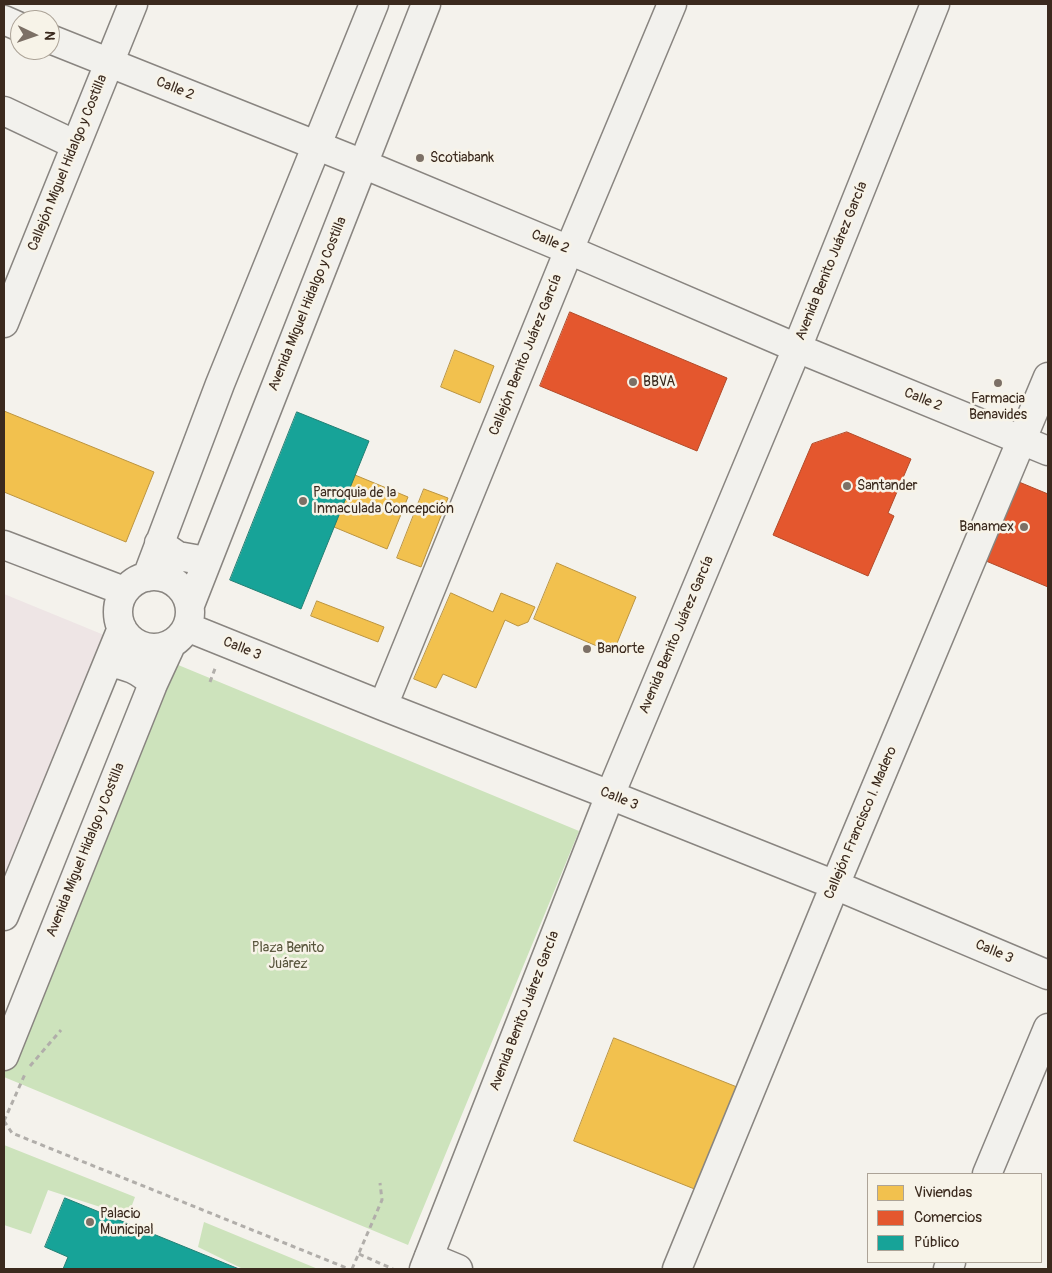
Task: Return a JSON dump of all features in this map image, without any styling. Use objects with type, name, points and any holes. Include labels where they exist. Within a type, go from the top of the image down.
[{"type":"street","name":"Callejón Miguel Hidalgo y Costilla","points":[[4,322],[133,4]]},
{"type":"street","points":[[147,577],[220,384],[374,4]]},
{"type":"street","name":"Avenida Miguel Hidalgo y Costilla","points":[[5,1051],[153,684],[183,625],[206,561],[426,4]]},
{"type":"street","name":"Callejón Benito Juárez García","points":[[383,706],[569,250],[672,4]]},
{"type":"street","name":"Avenida Benito Juárez García","points":[[426,1263],[610,795],[797,348],[935,4]]},
{"type":"street","name":"Calle 2","points":[[60,43],[318,145],[797,348],[1048,451]]},
{"type":"street","points":[[4,110],[76,145]]},
{"type":"street","name":"Callejón Francisco I. Madero","points":[[677,1269],[835,885],[1048,377]]},
{"type":"street","points":[[159,543],[178,556],[189,560],[206,561]]},
{"type":"street","points":[[4,545],[124,591]]},
{"type":"street","points":[[158,576],[169,579],[186,594],[183,625],[160,648],[149,648],[133,641],[122,628],[119,619],[119,609],[124,591],[129,586],[147,577],[158,576]]},
{"type":"street","name":"Calle 3","points":[[183,625],[835,885],[1048,975]]},
{"type":"street","points":[[4,916],[122,628]]},
{"type":"street","points":[[109,663],[134,668],[153,684]]},
{"type":"street","points":[[987,1173],[1048,1028]]},
{"type":"street","points":[[426,1263],[458,1269]]},
{"type":"path","points":[[61,1030],[26,1071],[4,1121],[12,1134],[351,1269],[382,1200],[380,1183]]},
{"type":"path","points":[[359,1254],[393,1269]]},
{"type":"shaded area","points":[[4,594],[104,635],[4,879]]},
{"type":"green space","name":"Plaza Benito Juárez","points":[[171,662],[579,831],[408,1245],[4,1077],[4,1068]]},
{"type":"green space","points":[[4,1145],[135,1197],[128,1216],[48,1190],[31,1234],[4,1225]]},
{"type":"green space","points":[[204,1222],[318,1269],[243,1269],[198,1247]]},
{"type":"building: Viviendas","points":[[455,350],[494,366],[480,403],[441,387]]},
{"type":"building: Viviendas","points":[[4,411],[154,472],[126,542],[4,492]]},
{"type":"building: Viviendas","points":[[355,475],[408,497],[387,549],[334,527]]},
{"type":"building: Viviendas","points":[[424,489],[448,498],[421,567],[397,558]]},
{"type":"building: Viviendas","points":[[557,563],[636,597],[613,653],[534,619]]},
{"type":"building: Viviendas","points":[[451,593],[493,612],[501,593],[535,607],[528,622],[518,626],[505,620],[476,688],[443,674],[436,688],[414,679]]},
{"type":"building: Viviendas","points":[[317,601],[384,627],[378,642],[311,616]]},
{"type":"building: Viviendas","points":[[614,1038],[737,1087],[697,1190],[574,1141]]},
{"type":"building: Comercios","name":"BBVA","points":[[570,312],[727,378],[697,451],[540,386]]},
{"type":"building: Comercios","name":"Santander","points":[[847,432],[911,459],[888,513],[894,516],[868,576],[773,535],[812,444]]},
{"type":"building: Comercios","name":"Banamex","points":[[1019,482],[1048,494],[1048,587],[986,561]]},
{"type":"building: Público","name":"Parroquia de la Inmaculada Concepción","points":[[297,412],[369,441],[301,609],[230,580]]},
{"type":"building: Público","name":"Palacio Municipal","points":[[65,1198],[239,1269],[63,1269],[68,1257],[45,1247]]},
{"type":"place","name":"Scotiabank","points":[[420,158]]},
{"type":"place","name":"BBVA","points":[[633,382]]},
{"type":"place","name":"Farmacia Benavides","points":[[998,383]]},
{"type":"place","name":"Santander","points":[[847,486]]},
{"type":"place","name":"Parroquia de la Inmaculada Concepción","points":[[303,501]]},
{"type":"place","name":"Banamex","points":[[1024,527]]},
{"type":"place","name":"Banorte","points":[[587,649]]},
{"type":"place","name":"Palacio Municipal","points":[[90,1222]]}]
